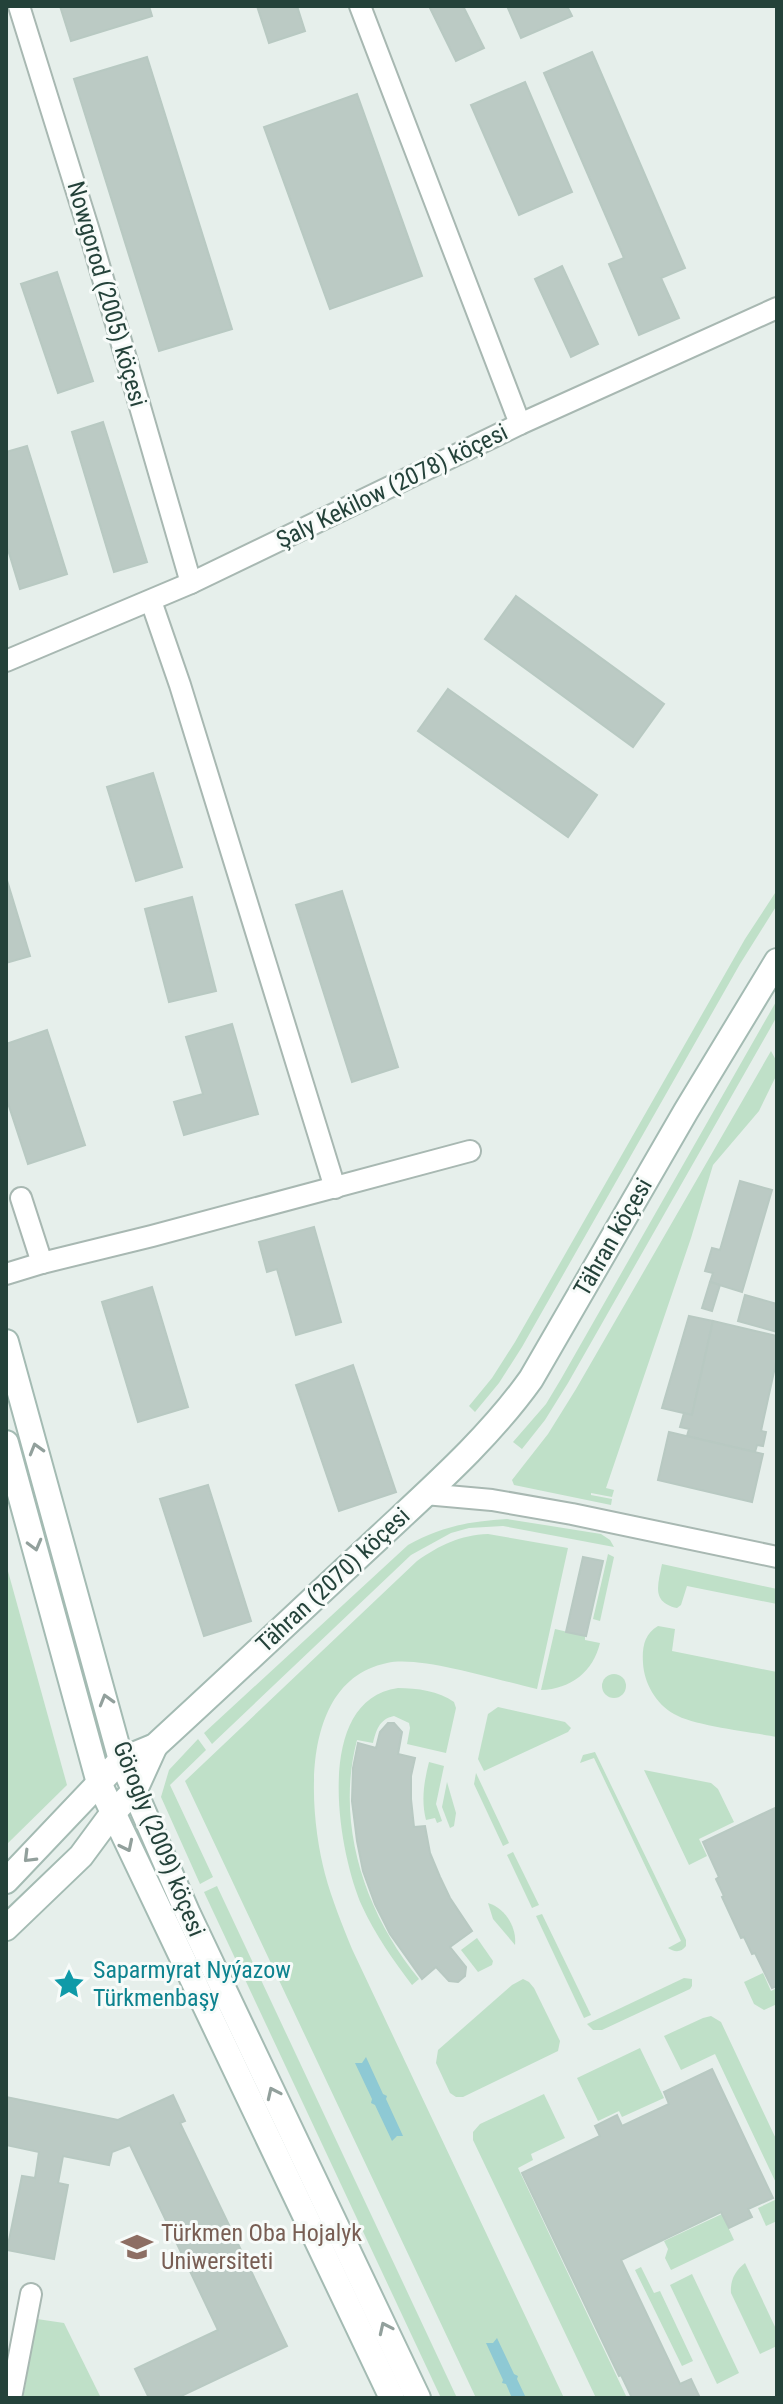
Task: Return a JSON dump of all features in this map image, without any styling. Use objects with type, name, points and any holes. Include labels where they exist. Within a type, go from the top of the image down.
[{"type":"main road","name":"Tähran köçesi","points":[[425,1494],[490,1431],[531,1379],[701,1084],[777,961]]},
{"type":"main road","name":"Görogly (2009) köçesi","points":[[6,1342],[121,1760],[195,1928],[418,2398]]},
{"type":"main road","name":"Görogly (2009) köçesi","points":[[6,1443],[99,1783],[392,2398]]},
{"type":"main road","name":"Tähran (2070) köçesi","points":[[6,1881],[121,1760],[155,1746],[425,1494]]},
{"type":"main road","name":"Tähran (2070) köçesi","points":[[6,1928],[81,1856],[112,1814],[135,1790],[155,1746]]},
{"type":"street","name":"Nowgorod (2005) köçesi","points":[[19,6],[90,234],[191,583]]},
{"type":"street","points":[[360,6],[520,424]]},
{"type":"street","name":"Şaly Kekilow (2078) köçesi","points":[[6,661],[191,583],[520,424],[777,308]]},
{"type":"street","points":[[151,601],[185,700],[335,1188]]},
{"type":"street","points":[[6,1274],[470,1151]]},
{"type":"street","points":[[21,1198],[42,1263]]},
{"type":"street","name":"Tähran (2070) köçesi","points":[[425,1494],[492,1500],[572,1514],[777,1557]]},
{"type":"street","points":[[11,2398],[31,2294]]},
{"type":"green space","points":[[777,890],[777,905],[740,964],[522,1347],[499,1383],[475,1412],[469,1406],[515,1342],[745,939]]},
{"type":"green space","points":[[777,1000],[777,1016],[771,1027],[568,1383],[522,1449],[513,1442],[546,1404],[561,1379]]},
{"type":"green space","points":[[771,1051],[777,1062],[777,1074],[759,1111],[713,1165],[606,1488],[614,1490],[612,1497],[591,1493],[612,1499],[611,1505],[514,1485],[512,1480],[548,1434],[576,1389]]},
{"type":"green space","points":[[507,1519],[601,1534],[614,1547],[503,1526],[469,1528],[451,1533],[411,1555],[212,1744],[204,1733],[408,1545],[456,1526]]},
{"type":"green space","points":[[488,1534],[568,1548],[537,1689],[460,1670],[401,1661],[387,1663],[358,1675],[338,1694],[324,1721],[317,1751],[315,1816],[325,1874],[352,1949],[564,2398],[476,2398],[185,1781],[417,1561],[451,1542]]},
{"type":"green space","points":[[608,1554],[614,1557],[600,1621],[593,1619]]},
{"type":"green space","points":[[6,1564],[67,1785],[6,1845]]},
{"type":"green space","points":[[662,1564],[777,1589],[777,1604],[687,1586],[681,1605],[677,1608],[663,1602],[658,1592]]},
{"type":"green space","points":[[658,1626],[675,1629],[672,1651],[777,1672],[777,1737],[695,1722],[674,1714],[662,1705],[649,1685],[643,1663],[645,1642]]},
{"type":"green space","points":[[555,1629],[600,1643],[592,1662],[579,1677],[562,1686],[541,1690]]},
{"type":"green space","points":[[614,1674],[623,1677],[626,1686],[623,1695],[614,1698],[605,1695],[602,1686],[605,1677]]},
{"type":"green space","points":[[398,1688],[435,1693],[454,1702],[456,1708],[446,1753],[407,1744],[409,1723],[394,1716],[382,1723],[373,1743],[357,1740],[351,1772],[350,1804],[360,1866],[383,1926],[419,1979],[412,1985],[385,1947],[362,1906],[345,1851],[340,1816],[342,1748],[353,1720],[371,1699]]},
{"type":"green space","points":[[498,1707],[565,1722],[571,1728],[484,1771],[478,1759],[488,1714]]},
{"type":"green space","points":[[198,1739],[206,1750],[170,1785],[213,1877],[200,1884],[161,1797],[169,1770]]},
{"type":"green space","points":[[595,1752],[686,1940],[682,1950],[668,1948],[681,1941],[594,1758],[580,1763],[583,1755]]},
{"type":"green space","points":[[429,1762],[444,1766],[436,1804],[442,1821],[437,1823],[435,1818],[426,1820],[424,1813]]},
{"type":"green space","points":[[644,1770],[711,1783],[718,1789],[734,1822],[699,1839],[707,1856],[689,1865]]},
{"type":"green space","points":[[476,1773],[509,1843],[503,1846],[474,1784]]},
{"type":"green space","points":[[447,1782],[456,1813],[454,1826],[450,1828],[442,1807]]},
{"type":"green space","points":[[513,1852],[539,1905],[532,1908],[507,1855]]},
{"type":"green space","points":[[217,1886],[457,2398],[441,2398],[204,1892]]},
{"type":"green space","points":[[488,1903],[500,1909],[509,1919],[515,1945],[493,1919]]},
{"type":"green space","points":[[542,1914],[591,2015],[584,2018],[536,1916]]},
{"type":"green space","points":[[477,1938],[493,1961],[492,1965],[478,1972],[461,1950]]},
{"type":"green space","points":[[763,1973],[771,1991],[777,1988],[777,2004],[764,2010],[754,2004],[744,1982]]},
{"type":"green space","points":[[684,1978],[692,1979],[690,1989],[602,2030],[593,2030],[587,2024]]},
{"type":"green space","points":[[523,1979],[534,1988],[560,2041],[558,2051],[463,2097],[456,2097],[450,2093],[436,2063],[438,2050],[512,1985]]},
{"type":"green space","points":[[711,2016],[721,2022],[777,2141],[777,2185],[715,2054],[681,2070],[664,2036]]},
{"type":"green space","points":[[640,2048],[664,2098],[622,2117],[619,2111],[598,2121],[577,2078]]},
{"type":"green space","points":[[544,2094],[565,2138],[531,2154],[533,2160],[518,2168],[627,2398],[596,2398],[473,2140],[473,2132],[480,2124]]},
{"type":"green space","points":[[777,2199],[777,2221],[766,2226],[758,2208]]},
{"type":"green space","points":[[722,2214],[734,2240],[671,2270],[665,2258],[668,2249],[664,2241]]},
{"type":"green space","points":[[745,2263],[777,2331],[777,2346],[760,2354],[731,2293],[734,2276]]},
{"type":"green space","points":[[641,2267],[654,2293],[660,2291],[693,2361],[682,2366],[635,2270]]},
{"type":"green space","points":[[692,2274],[739,2373],[717,2384],[670,2285]]},
{"type":"green space","points":[[37,2319],[64,2323],[101,2398],[23,2398]]},
{"type":"water","points":[[366,2057],[383,2094],[387,2096],[403,2136],[397,2136],[392,2141],[375,2105],[371,2103],[372,2099],[355,2063],[362,2063]]},
{"type":"water","points":[[497,2338],[526,2398],[512,2398],[506,2384],[502,2383],[486,2343],[493,2343]]},
{"type":"building","points":[[60,6],[149,6],[152,16],[71,41]]},
{"type":"building","points":[[257,6],[297,6],[305,31],[269,43]]},
{"type":"building","points":[[429,6],[463,6],[484,48],[456,61]]},
{"type":"building","points":[[507,6],[567,6],[572,16],[521,38]]},
{"type":"building","points":[[592,52],[685,268],[661,278],[679,318],[639,335],[609,264],[624,258],[544,73]]},
{"type":"building","points":[[147,57],[232,329],[159,351],[74,79]]},
{"type":"building","points":[[525,82],[572,192],[519,215],[471,105]]},
{"type":"building","points":[[357,94],[422,276],[330,309],[264,127]]},
{"type":"building","points":[[562,266],[598,344],[571,357],[535,279]]},
{"type":"building","points":[[57,272],[93,381],[58,393],[21,284]]},
{"type":"building","points":[[103,422],[147,562],[114,572],[72,432]]},
{"type":"building","points":[[27,446],[67,574],[20,589],[6,543],[6,452]]},
{"type":"building","points":[[516,596],[664,704],[633,747],[485,639]]},
{"type":"building","points":[[448,689],[597,795],[568,837],[418,731]]},
{"type":"building","points":[[153,773],[182,867],[136,881],[107,787]]},
{"type":"building","points":[[6,877],[30,956],[6,963]]},
{"type":"building","points":[[342,891],[398,1067],[352,1082],[296,905]]},
{"type":"building","points":[[192,897],[216,991],[169,1002],[145,909]]},
{"type":"building","points":[[232,1024],[258,1114],[184,1135],[174,1102],[203,1094],[186,1037]]},
{"type":"building","points":[[47,1030],[85,1145],[28,1164],[6,1097],[6,1044]]},
{"type":"building","points":[[740,1181],[772,1190],[742,1292],[710,1282],[713,1273],[705,1271],[712,1248],[720,1250]]},
{"type":"building","points":[[314,1227],[341,1322],[296,1335],[277,1269],[267,1272],[259,1242]]},
{"type":"building","points":[[710,1282],[720,1285],[712,1311],[702,1308]]},
{"type":"building","points":[[152,1287],[188,1407],[138,1422],[102,1302]]},
{"type":"building","points":[[745,1295],[777,1304],[777,1332],[738,1321]]},
{"type":"building","points":[[689,1316],[713,1321],[692,1415],[662,1408]]},
{"type":"building","points":[[713,1321],[777,1336],[777,1358],[761,1431],[766,1432],[763,1446],[757,1445],[755,1452],[687,1436],[689,1429],[680,1427],[684,1413],[692,1415]]},
{"type":"building","points":[[353,1365],[396,1492],[339,1511],[296,1385]]},
{"type":"building","points":[[669,1432],[763,1454],[752,1502],[658,1480]]},
{"type":"building","points":[[208,1485],[251,1621],[204,1636],[160,1499]]},
{"type":"building","points":[[583,1557],[603,1561],[586,1636],[566,1632]]},
{"type":"building","points":[[388,1723],[394,1723],[402,1732],[398,1754],[415,1758],[411,1776],[414,1827],[425,1826],[430,1853],[440,1877],[472,1931],[450,1947],[466,1967],[465,1976],[458,1982],[449,1981],[436,1967],[422,1979],[390,1934],[363,1871],[352,1801],[353,1768],[358,1743],[376,1748],[380,1732]]},
{"type":"building","points":[[777,1807],[777,1986],[772,1988],[755,1953],[752,1954],[744,1937],[741,1938],[722,1897],[716,1879],[719,1877],[703,1842]]},
{"type":"building","points":[[712,2069],[773,2198],[748,2209],[752,2217],[729,2228],[721,2212],[621,2260],[680,2384],[691,2379],[700,2398],[632,2398],[522,2173],[600,2136],[595,2126],[617,2115],[622,2126],[669,2104],[664,2092]]},
{"type":"building","points":[[173,2095],[185,2121],[180,2123],[287,2346],[182,2398],[149,2398],[135,2369],[218,2330],[130,2145],[112,2152],[109,2165],[63,2156],[58,2183],[68,2185],[54,2259],[7,2250],[22,2176],[35,2178],[39,2152],[6,2145],[6,2097],[118,2120]]},
{"type":"place","name":"Saparmyrat Nyýazow Türkmenbaşy","points":[[69,1984]]},
{"type":"place","name":"Türkmen Oba Hojalyk Uniwersiteti","points":[[137,2247]]}]
